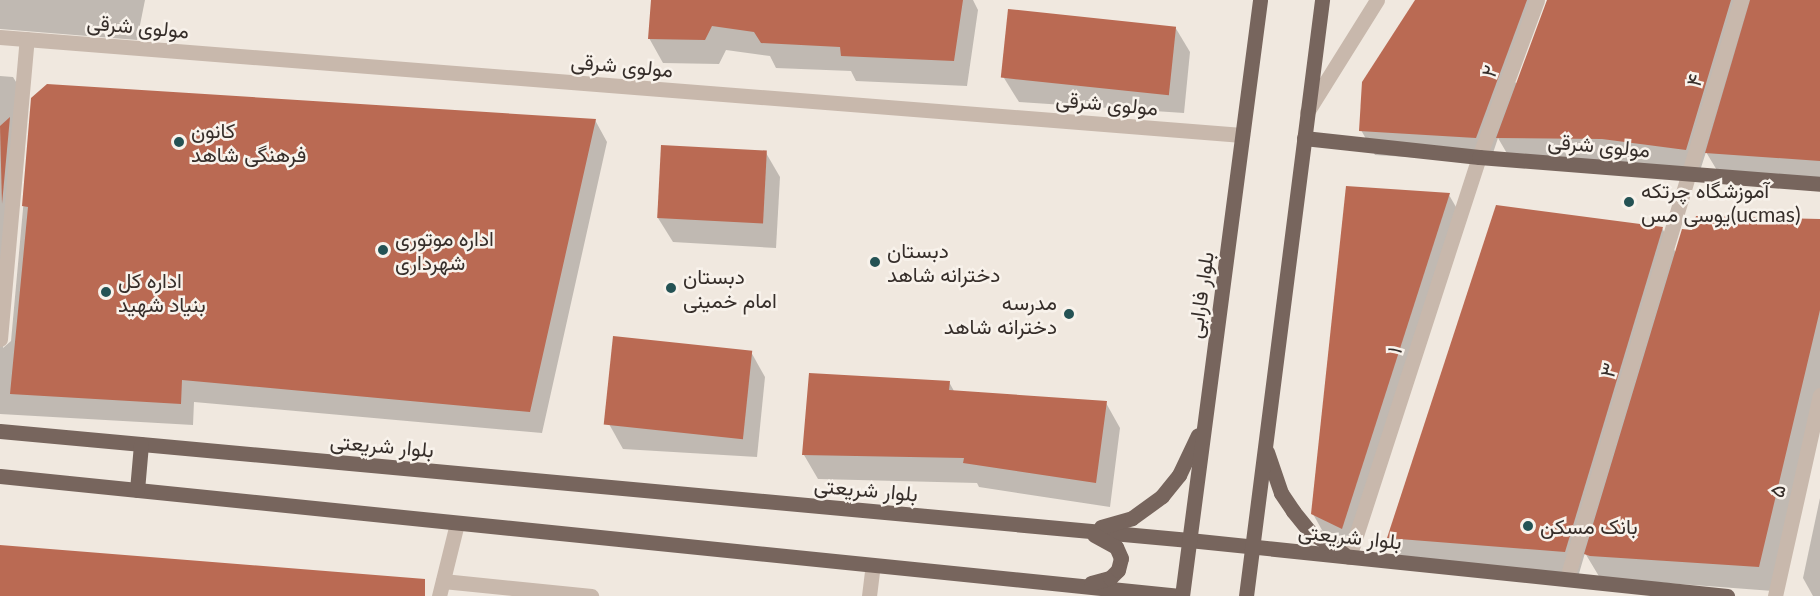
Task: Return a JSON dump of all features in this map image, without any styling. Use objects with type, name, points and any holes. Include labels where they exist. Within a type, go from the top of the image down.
[{"type":"main road","name":"بلوار فارابی","points":[[1181,596],[1260,0]]},
{"type":"main road","points":[[1246,596],[1322,0]]},
{"type":"main road","name":"مولوی شرقی","points":[[1304,138],[1479,157],[1820,184]]},
{"type":"main road","points":[[1080,530],[1119,524],[1145,511],[1179,475],[1205,422]]},
{"type":"main road","name":"بلوار شریعتی","points":[[0,431],[1189,540],[1727,596]]},
{"type":"main road","points":[[137,490],[141,444]]},
{"type":"main road","points":[[1266,446],[1281,493],[1293,511],[1310,532],[1349,557]]},
{"type":"main road","points":[[0,476],[1181,596]]},
{"type":"main road","points":[[1076,586],[1110,578],[1118,570],[1121,558],[1116,547],[1103,538],[1080,530]]},
{"type":"main road","points":[[1076,586],[1097,596]]},
{"type":"street","points":[[1307,112],[1377,0]]},
{"type":"street","name":"۲","points":[[1479,157],[1537,0]]},
{"type":"street","name":"۴","points":[[1688,173],[1741,0]]},
{"type":"street","name":"مولوی شرقی","points":[[0,37],[1242,135]]},
{"type":"street","points":[[0,339],[27,39]]},
{"type":"street","name":"۱","points":[[1349,557],[1479,157]]},
{"type":"street","name":"۳","points":[[1568,578],[1688,173]]},
{"type":"street","name":"۵","points":[[1775,596],[1820,395]]},
{"type":"street","points":[[439,596],[457,523]]},
{"type":"street","points":[[869,596],[873,565]]},
{"type":"street","points":[[443,581],[591,596]]},
{"type":"building","points":[[651,0],[963,0],[954,61],[841,56],[840,47],[761,43],[754,32],[712,26],[705,40],[648,39]]},
{"type":"building","points":[[1415,0],[1527,0],[1476,138],[1359,131],[1362,82]]},
{"type":"building","points":[[1547,0],[1731,0],[1686,150],[1602,139],[1496,138]]},
{"type":"building","points":[[1750,0],[1820,0],[1820,161],[1705,153]]},
{"type":"building","points":[[1008,9],[1176,27],[1169,95],[1001,78]]},
{"type":"building","name":"اداره موتوری شهرداری","points":[[47,84],[596,119],[530,412],[182,380],[181,404],[10,394],[28,207],[22,206],[31,98]]},
{"type":"building","points":[[10,117],[2,204],[0,126]]},
{"type":"building","points":[[661,145],[767,151],[763,223],[657,218]]},
{"type":"building","points":[[1346,186],[1450,193],[1342,529],[1311,514]]},
{"type":"building","points":[[1496,205],[1663,227],[1565,552],[1387,538]]},
{"type":"building","points":[[1696,216],[1820,219],[1820,310],[1759,567],[1584,554],[1682,229],[1692,230]]},
{"type":"building","points":[[613,336],[752,351],[743,439],[604,425]]},
{"type":"building","points":[[809,373],[950,381],[949,390],[1107,401],[1096,483],[963,463],[964,458],[802,455]]},
{"type":"building","points":[[0,545],[425,579],[425,596],[0,596]]},
{"type":"place","name":"کانون فرهنگی شاهد","points":[[179,142]]},
{"type":"place","name":"آموزشگاه چرتکه یوسی مس(ucmas)","points":[[1629,202]]},
{"type":"place","name":"اداره موتوری شهرداری","points":[[383,250]]},
{"type":"place","name":"دبستان دخترانه شاهد","points":[[875,262]]},
{"type":"place","name":"دبستان امام خمینی","points":[[671,288]]},
{"type":"place","name":"اداره کل بنیاد شهید","points":[[106,292]]},
{"type":"place","name":"مدرسه دخترانه شاهد","points":[[1069,314]]},
{"type":"place","name":"بانک مسکن","points":[[1528,526]]}]
